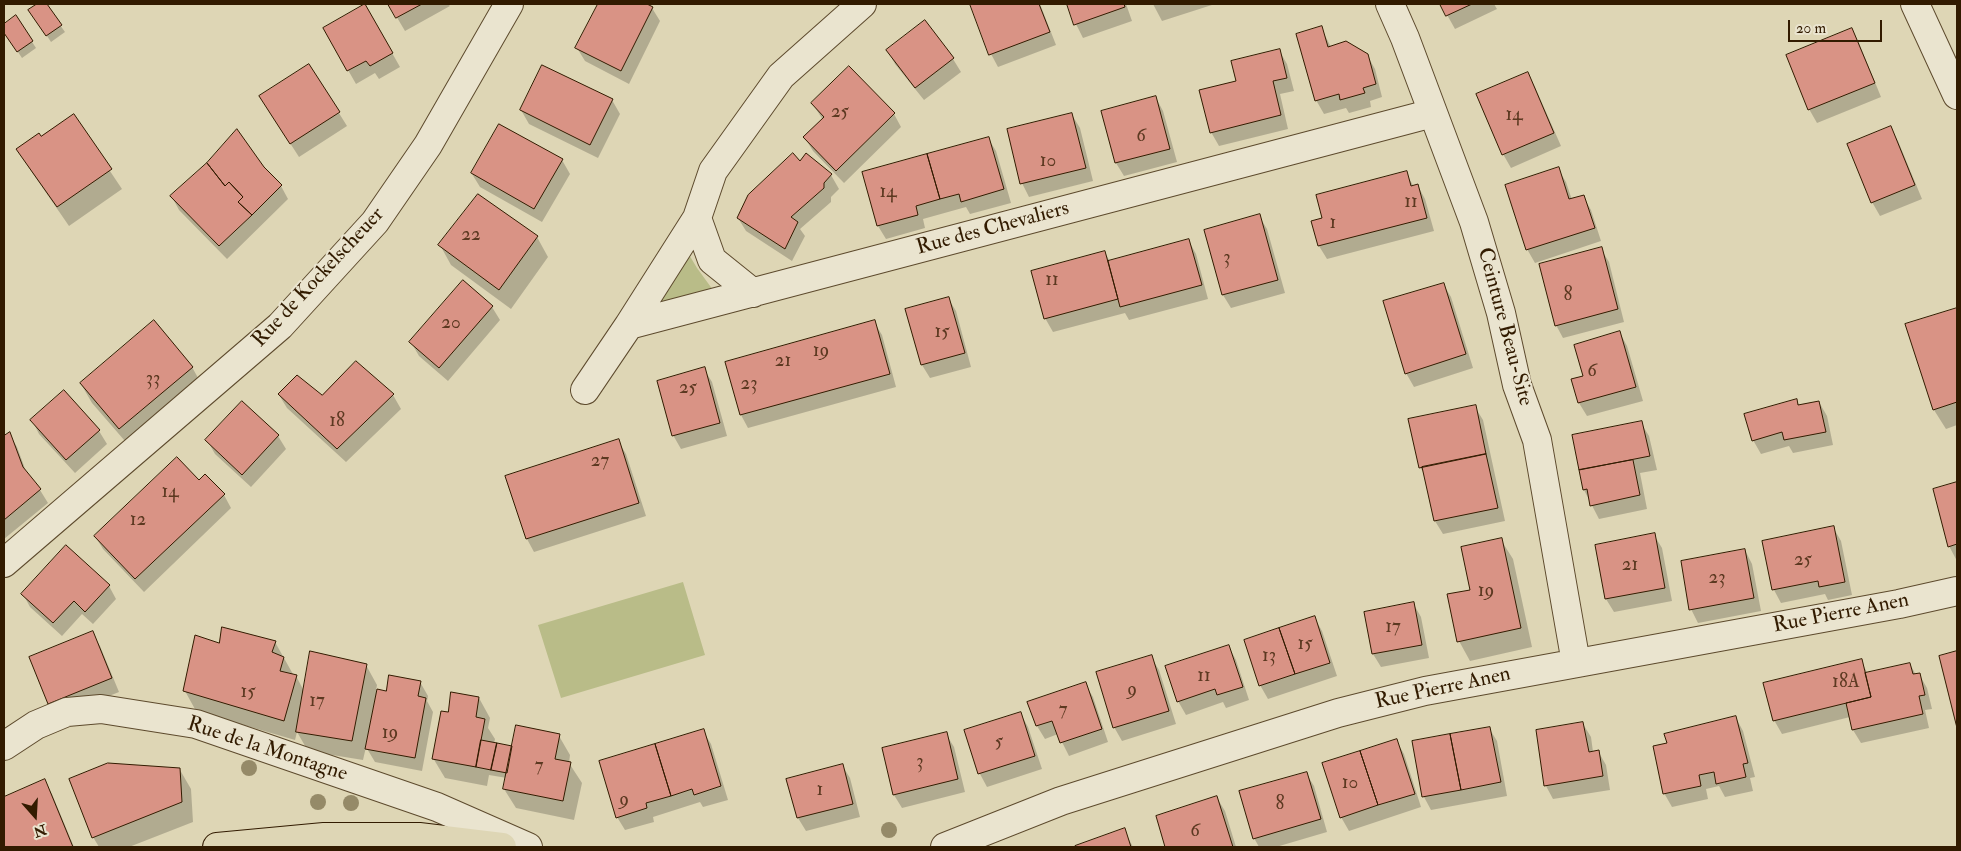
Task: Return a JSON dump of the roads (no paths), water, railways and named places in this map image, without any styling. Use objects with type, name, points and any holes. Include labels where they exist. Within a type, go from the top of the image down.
[{"type":"main road","points":[[216,847],[419,837],[502,847]]},
{"type":"street","name":"Rue de Kockelscheuer","points":[[4,563],[280,326],[369,229],[428,145],[509,4]]},
{"type":"street","points":[[585,390],[697,218],[713,171],[781,76],[862,4]]},
{"type":"street","name":"Ceinture Beau-Site","points":[[1390,4],[1474,222],[1501,313],[1517,385],[1537,440],[1576,663]]},
{"type":"street","points":[[1915,4],[1957,95]]},
{"type":"street","name":"Rue des Chevaliers","points":[[629,325],[1433,113]]},
{"type":"street","points":[[697,218],[712,260],[753,293]]},
{"type":"street","name":"Rue Pierre Anen","points":[[945,847],[1061,802],[1338,712],[1425,691],[1899,604],[1957,590]]},
{"type":"street","name":"Rue de la Montagne","points":[[4,746],[36,725],[67,712],[101,708],[196,724],[437,807],[528,847]]}]
